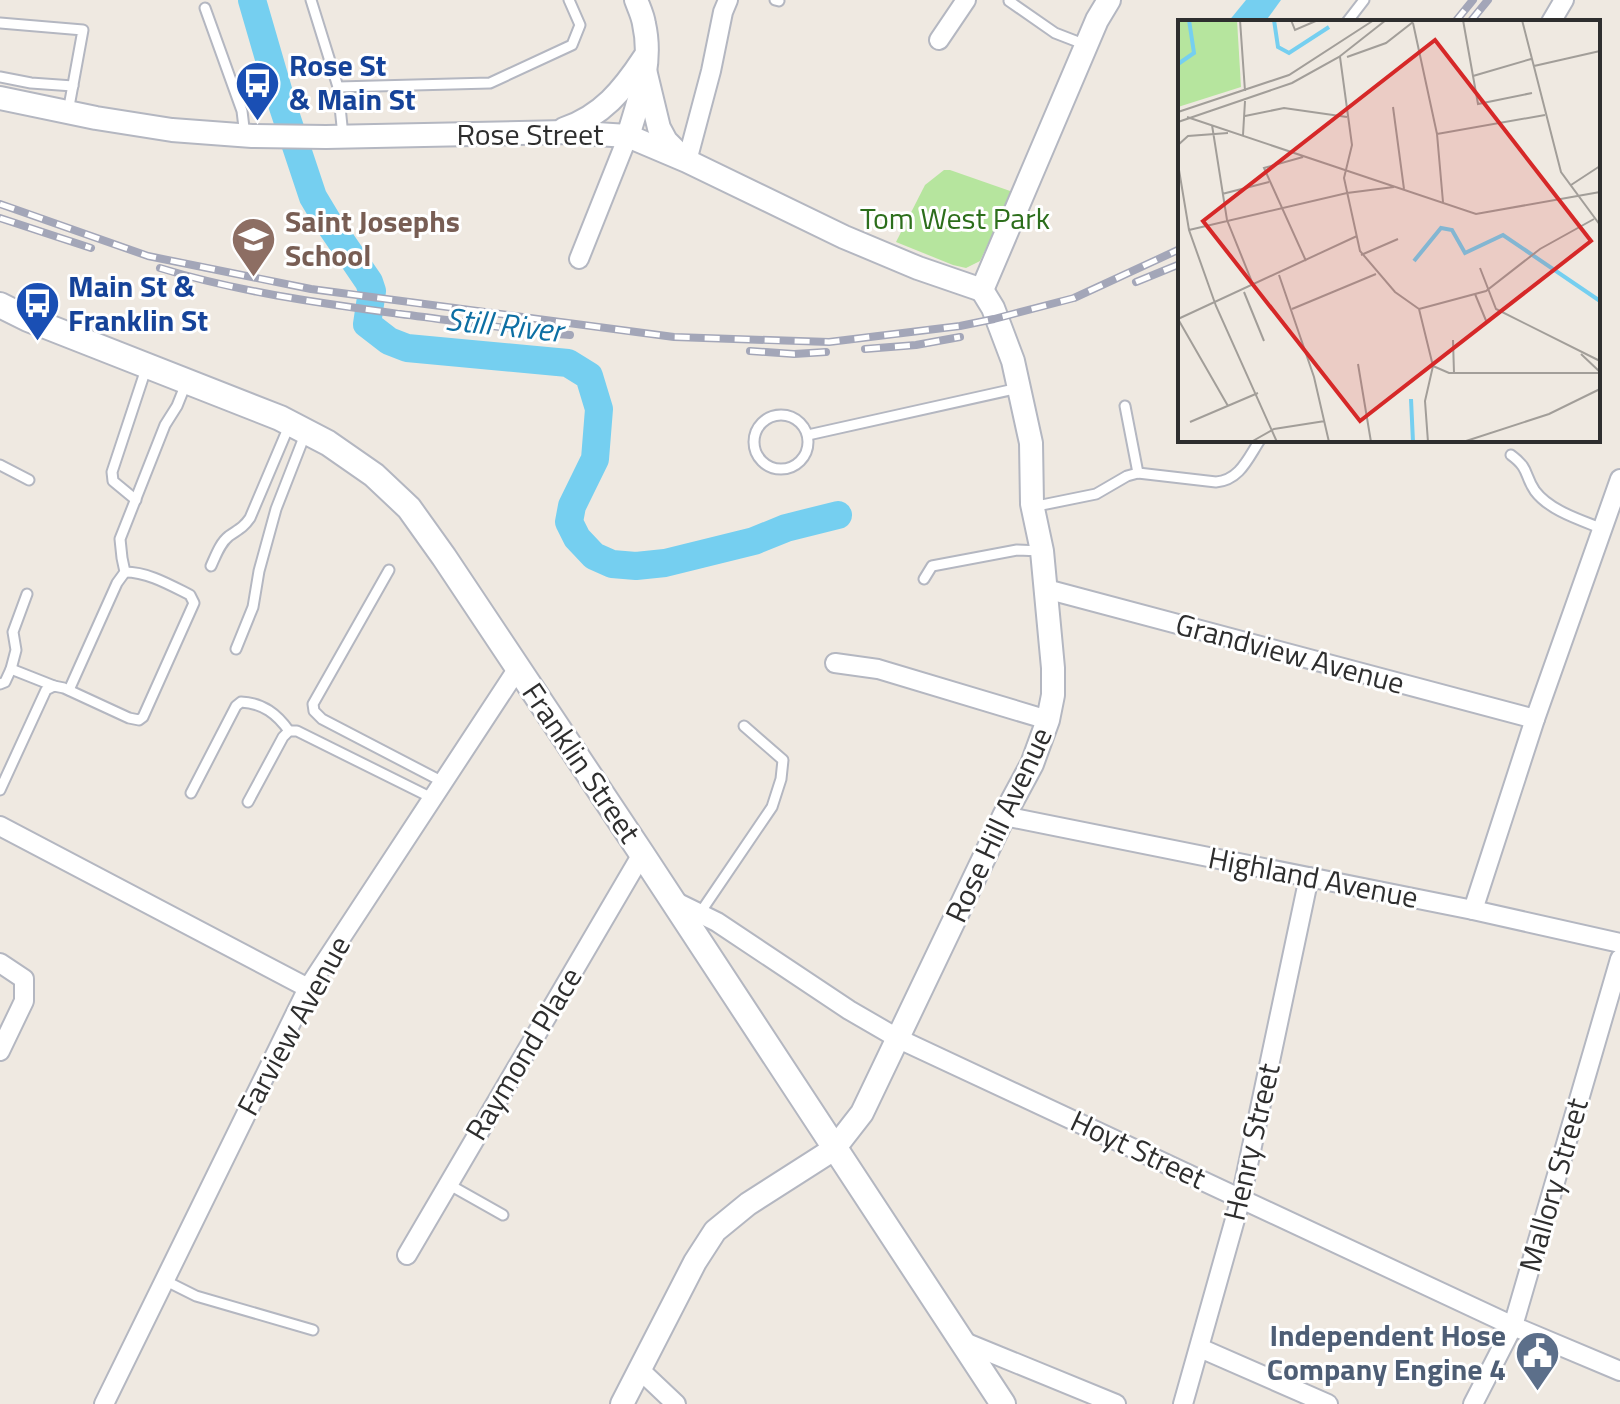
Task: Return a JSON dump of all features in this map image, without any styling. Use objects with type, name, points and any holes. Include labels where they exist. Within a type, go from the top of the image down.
[{"type":"main road","name":"Franklin Street","points":[[0,305],[298,427],[328,443],[374,475],[409,508],[642,854],[1003,1404]]},
{"type":"street","points":[[636,0],[645,25],[647,64],[659,128],[666,141],[687,161],[728,0]]},
{"type":"street","points":[[939,40],[966,0]]},
{"type":"street","points":[[982,290],[1086,45],[1109,0]]},
{"type":"street","points":[[1552,20],[1564,0]]},
{"type":"street","points":[[555,132],[599,112],[647,64]]},
{"type":"street","points":[[579,259],[628,136],[647,64]]},
{"type":"street","name":"Rose Street","points":[[0,98],[29,93],[68,112],[172,130],[248,136],[555,132],[628,136],[844,237],[918,268],[982,290]]},
{"type":"street","name":"Rose Hill Avenue","points":[[622,1404],[695,1262],[715,1231],[748,1204],[834,1149],[862,1113],[1004,816],[1032,764],[1048,720],[1053,695],[1053,668],[1042,551],[1032,507],[1031,443],[1013,361],[993,308],[982,290]]},
{"type":"street","points":[[1473,910],[1535,719],[1603,529],[1616,505],[1620,479]]},
{"type":"street","name":"Grandview Avenue","points":[[1046,589],[1535,719]]},
{"type":"street","points":[[835,663],[878,669],[1048,720]]},
{"type":"street","name":"Farview Avenue","points":[[104,1404],[308,988],[518,668]]},
{"type":"street","name":"Highland Avenue","points":[[1004,816],[1473,910],[1620,943]]},
{"type":"street","points":[[0,826],[308,988]]},
{"type":"street","name":"Raymond Place","points":[[407,1255],[642,854]]},
{"type":"street","name":"Henry Street","points":[[1183,1404],[1241,1198],[1309,877]]},
{"type":"street","name":"Hoyt Street","points":[[672,900],[700,913],[899,1039],[1513,1326],[1620,1371]]},
{"type":"street","name":"Mallory Street","points":[[1473,1404],[1513,1326],[1620,959]]},
{"type":"street","points":[[0,963],[24,979],[24,1001],[0,1051]]},
{"type":"street","points":[[962,1341],[1116,1404]]},
{"type":"street","points":[[1200,1348],[1328,1404]]},
{"type":"street","points":[[640,1370],[676,1404]]},
{"type":"lane","points":[[311,0],[338,87],[334,137]]},
{"type":"lane","points":[[338,87],[490,83],[572,45],[580,25],[569,0]]},
{"type":"lane","points":[[1349,20],[1364,0]]},
{"type":"lane","points":[[1009,1],[1055,33],[1086,45]]},
{"type":"lane","points":[[205,8],[248,136]]},
{"type":"lane","points":[[0,23],[83,30],[68,112]]},
{"type":"lane","points":[[0,77],[29,93],[73,86]]},
{"type":"lane","points":[[136,500],[113,481],[112,472],[148,366]]},
{"type":"lane","points":[[69,690],[117,583],[125,572],[120,539],[165,425],[187,381]]},
{"type":"lane","points":[[808,435],[1019,388]]},
{"type":"lane","points":[[1125,406],[1138,473]]},
{"type":"lane","points":[[774,415],[792,417],[808,435],[805,455],[799,462],[783,469],[765,465],[759,459],[753,442],[759,425],[774,415]]},
{"type":"lane","points":[[211,566],[222,544],[243,528],[250,518],[298,427]]},
{"type":"lane","points":[[236,649],[253,607],[259,571],[298,427]]},
{"type":"lane","points":[[1032,507],[1096,494],[1138,473],[1225,481],[1240,470],[1259,442]]},
{"type":"lane","points":[[1511,455],[1525,467],[1534,489],[1543,500],[1568,515],[1603,529]]},
{"type":"lane","points":[[0,465],[29,480]]},
{"type":"lane","points":[[924,579],[932,566],[1017,550],[1042,551]]},
{"type":"lane","points":[[389,570],[313,704],[314,711],[322,719],[438,790]]},
{"type":"lane","points":[[11,669],[69,690],[129,718],[139,720],[143,717],[194,603],[190,595],[178,589],[138,572],[125,572]]},
{"type":"lane","points":[[0,684],[5,682],[11,669],[16,650],[13,632],[27,594]]},
{"type":"lane","points":[[0,790],[46,690],[54,686]]},
{"type":"lane","points":[[191,793],[236,706],[241,702],[254,702],[278,715],[289,731]]},
{"type":"lane","points":[[700,913],[772,807],[781,779],[783,760],[744,726]]},
{"type":"lane","points":[[248,802],[289,731],[297,731],[438,790]]},
{"type":"lane","points":[[448,1184],[503,1215]]},
{"type":"lane","points":[[164,1280],[196,1296],[313,1330]]},
{"type":"green space","name":"Tom West Park","points":[[944,170],[1013,192],[980,261],[966,268],[896,242],[925,185]]},
{"type":"water","points":[[1246,0],[1281,0],[1266,20],[1230,20]]},
{"type":"waterway","name":"Still River","points":[[252,0],[313,197],[369,282],[372,291],[367,324],[389,341],[407,348],[568,363],[589,376],[599,409],[595,459],[572,506],[569,522],[577,538],[594,556],[612,564],[636,566],[665,563],[754,541],[786,528],[838,515]]},
{"type":"railway","points":[[1457,20],[1473,0]]},
{"type":"railway","points":[[1472,20],[1488,0]]},
{"type":"railway","points":[[0,204],[148,256],[311,289],[674,337],[829,342],[960,326],[1074,298],[1178,250]]},
{"type":"railway","points":[[0,218],[91,248]]},
{"type":"railway","points":[[1136,282],[1178,265]]},
{"type":"railway","points":[[160,268],[219,284],[309,301],[570,335]]},
{"type":"railway","points":[[865,349],[916,345],[960,337]]},
{"type":"railway","points":[[750,351],[794,354],[826,352]]},
{"type":"place","name":"Rose St & Main St","points":[[258,122]]},
{"type":"place","name":"Saint Josephs School","points":[[254,278]]},
{"type":"place","name":"Main St & Franklin St","points":[[37,343]]},
{"type":"place","name":"Independent Hose Company Engine 4","points":[[1537,1392]]}]
